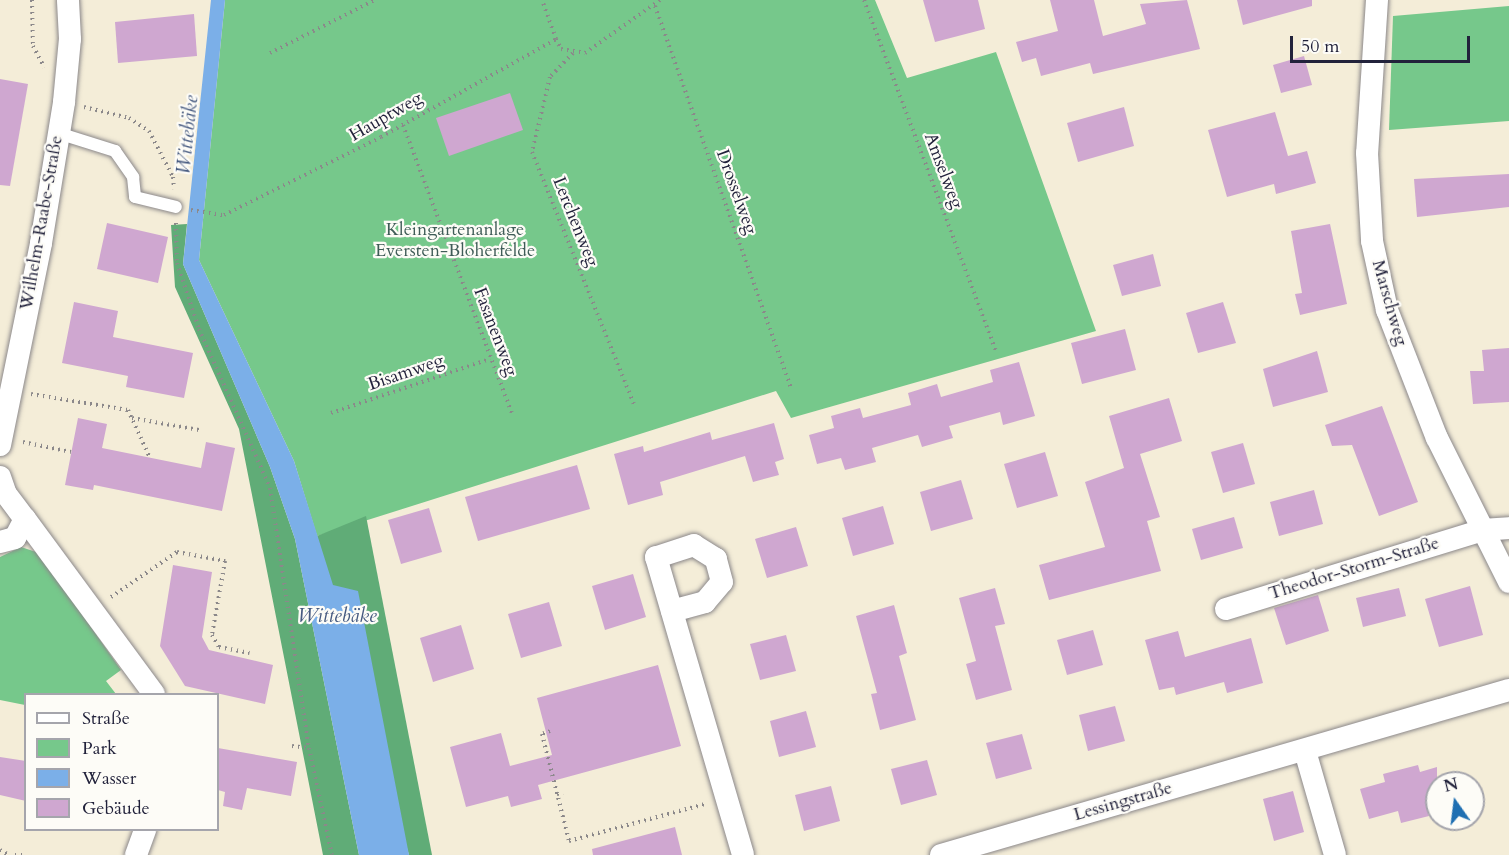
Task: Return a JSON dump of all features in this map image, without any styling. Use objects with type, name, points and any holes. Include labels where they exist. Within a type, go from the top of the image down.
[{"type":"street","name":"Wilhelm-Raabe-Straße","points":[[1,442],[10,390],[10,332],[64,102],[70,39],[68,0]]},
{"type":"street","name":"Marschweg","points":[[1377,0],[1367,153],[1373,245],[1387,310],[1412,377],[1482,530],[1509,582]]},
{"type":"street","points":[[0,477],[6,494],[153,693]]},
{"type":"street","points":[[0,542],[15,538],[25,519]]},
{"type":"street","name":"Theodor-Storm-Straße","points":[[1226,609],[1482,530],[1509,528]]},
{"type":"street","points":[[672,611],[743,855]]},
{"type":"street","name":"Lessingstraße","points":[[941,855],[1509,690]]},
{"type":"street","points":[[1305,751],[1335,855]]},
{"type":"street","points":[[136,855],[145,831]]},
{"type":"lane","points":[[58,133],[116,151],[133,177],[135,197],[181,208]]},
{"type":"path","points":[[32,0],[33,46],[64,102],[129,118],[149,131],[173,177],[181,208],[177,263],[199,329],[270,488],[309,748],[332,855]]},
{"type":"path","points":[[270,53],[375,0]]},
{"type":"path","points":[[542,0],[561,49],[573,54],[585,52],[657,2]]},
{"type":"path","name":"Amselweg","points":[[864,0],[997,352]]},
{"type":"path","name":"Drosselweg","points":[[657,2],[791,388]]},
{"type":"path","name":"Hauptweg","points":[[181,208],[224,215],[403,125],[416,115],[556,39]]},
{"type":"path","name":"Lerchenweg","points":[[573,54],[550,77],[532,152],[634,405]]},
{"type":"path","name":"Fasanenweg","points":[[403,125],[512,413]]},
{"type":"path","name":"Bisamweg","points":[[331,413],[490,359]]},
{"type":"path","points":[[10,390],[128,410],[150,458]]},
{"type":"path","points":[[131,418],[199,430]]},
{"type":"path","points":[[1,442],[72,452]]},
{"type":"path","points":[[93,610],[177,552],[225,561],[212,635],[219,647],[249,653]]},
{"type":"path","points":[[550,731],[542,734],[569,841],[726,799]]},
{"type":"path","points":[[292,746],[309,748]]},
{"type":"path","points":[[557,794],[563,793]]},
{"type":"path","points":[[0,850],[9,855]]},
{"type":"path","points":[[15,855],[26,855]]},
{"type":"green space","name":"Kleingartenanlage Eversten-Bloherfelde","points":[[225,0],[875,0],[907,78],[996,52],[1096,331],[791,418],[776,391],[317,536],[294,461],[199,260]]},
{"type":"green space","points":[[1509,6],[1509,121],[1389,130],[1393,16]]},
{"type":"green space","points":[[187,224],[183,264],[270,467],[295,539],[359,855],[323,855],[239,429],[175,287],[171,225]]},
{"type":"green space","points":[[366,516],[432,855],[409,855],[317,536]]},
{"type":"green space","points":[[21,547],[39,553],[121,670],[106,681],[115,693],[24,693],[24,705],[0,700],[0,557]]},
{"type":"water","name":"Wittebäke","points":[[211,0],[225,0],[199,260],[294,461],[333,585],[358,591],[409,855],[359,855],[295,539],[270,467],[183,264]]},
{"type":"building","points":[[923,0],[978,0],[985,29],[935,42]]},
{"type":"building","points":[[1050,0],[1094,0],[1103,36],[1146,24],[1140,4],[1187,0],[1200,49],[1093,74],[1090,63],[1041,76],[1036,58],[1022,62],[1016,42],[1058,31]]},
{"type":"building","points":[[1237,0],[1312,0],[1312,6],[1243,25]]},
{"type":"building","points":[[194,14],[197,56],[118,63],[115,22]]},
{"type":"building","points":[[1304,56],[1312,85],[1281,93],[1273,65]]},
{"type":"building","points":[[0,79],[28,84],[10,186],[0,185]]},
{"type":"building","points":[[510,93],[523,130],[449,156],[436,118]]},
{"type":"building","points":[[1124,107],[1134,146],[1078,162],[1067,123]]},
{"type":"building","points":[[1275,112],[1288,156],[1307,151],[1316,183],[1276,194],[1274,184],[1227,197],[1208,130]]},
{"type":"building","points":[[1509,174],[1509,207],[1417,217],[1414,179]]},
{"type":"building","points":[[107,223],[168,237],[158,283],[97,269]]},
{"type":"building","points":[[1330,224],[1347,304],[1300,315],[1295,294],[1302,293],[1291,231]]},
{"type":"building","points":[[1153,254],[1161,286],[1122,296],[1113,265]]},
{"type":"building","points":[[74,302],[118,311],[113,337],[193,353],[184,398],[126,387],[128,376],[62,363]]},
{"type":"building","points":[[1223,302],[1236,343],[1198,353],[1186,313]]},
{"type":"building","points":[[1125,329],[1136,370],[1082,384],[1071,343]]},
{"type":"building","points":[[1509,348],[1509,402],[1473,404],[1470,371],[1484,371],[1482,350]]},
{"type":"building","points":[[1317,351],[1328,392],[1273,407],[1263,369]]},
{"type":"building","points":[[1019,362],[1035,416],[1003,425],[1000,412],[949,426],[953,438],[922,447],[918,435],[872,448],[876,462],[845,470],[841,458],[817,464],[809,435],[834,428],[831,416],[860,408],[863,418],[911,405],[908,393],[937,384],[941,397],[993,382],[990,370]]},
{"type":"building","points":[[1169,398],[1182,441],[1140,454],[1160,517],[1147,521],[1161,571],[1049,600],[1039,565],[1105,547],[1085,482],[1124,468],[1109,416]]},
{"type":"building","points":[[1382,406],[1418,502],[1379,516],[1352,445],[1332,446],[1325,425]]},
{"type":"building","points":[[78,418],[107,424],[102,448],[201,468],[206,442],[235,448],[222,511],[94,485],[93,490],[65,485]]},
{"type":"building","points":[[774,423],[784,459],[775,462],[779,475],[753,482],[745,456],[660,482],[663,495],[628,505],[614,454],[643,446],[644,452],[710,432],[712,440]]},
{"type":"building","points":[[1243,443],[1255,484],[1223,493],[1211,452]]},
{"type":"building","points":[[1045,452],[1058,496],[1017,508],[1004,464]]},
{"type":"building","points":[[577,465],[590,509],[478,541],[465,497]]},
{"type":"building","points":[[961,480],[973,519],[931,531],[920,492]]},
{"type":"building","points":[[1314,490],[1323,524],[1279,536],[1270,502]]},
{"type":"building","points":[[883,506],[894,544],[853,556],[842,518]]},
{"type":"building","points":[[429,508],[442,552],[401,564],[388,520]]},
{"type":"building","points":[[1234,517],[1243,548],[1201,560],[1192,529]]},
{"type":"building","points":[[796,527],[808,566],[767,578],[755,539]]},
{"type":"building","points":[[173,565],[212,572],[202,637],[209,650],[273,665],[265,704],[185,686],[160,646]]},
{"type":"building","points":[[633,574],[646,617],[605,630],[592,586]]},
{"type":"building","points":[[1470,586],[1483,635],[1439,647],[1425,599]]},
{"type":"building","points":[[995,588],[1005,624],[995,626],[1012,690],[976,700],[966,664],[976,661],[959,598]]},
{"type":"building","points":[[1399,588],[1406,616],[1363,627],[1356,598]]},
{"type":"building","points":[[1318,595],[1329,631],[1286,645],[1274,608]]},
{"type":"building","points":[[549,602],[562,646],[521,658],[508,614]]},
{"type":"building","points":[[894,605],[907,653],[899,656],[916,720],[880,730],[871,694],[877,693],[856,616]]},
{"type":"building","points":[[461,625],[474,669],[433,682],[420,638]]},
{"type":"building","points":[[1093,630],[1103,665],[1067,675],[1057,640]]},
{"type":"building","points":[[1178,631],[1185,657],[1251,638],[1263,683],[1227,693],[1224,682],[1176,695],[1174,687],[1159,690],[1145,640]]},
{"type":"building","points":[[786,635],[796,671],[760,680],[750,644]]},
{"type":"building","points":[[658,665],[681,746],[538,785],[542,799],[511,807],[508,796],[466,807],[450,747],[501,733],[510,766],[552,755],[537,698]]},
{"type":"building","points":[[1115,706],[1125,741],[1088,751],[1079,715]]},
{"type":"building","points":[[806,711],[816,747],[779,757],[770,721]]},
{"type":"building","points":[[1022,734],[1032,769],[996,779],[986,743]]},
{"type":"building","points":[[219,748],[297,762],[291,796],[247,788],[242,810],[223,806],[225,792],[219,790]]},
{"type":"building","points":[[0,757],[24,761],[24,801],[0,795]]},
{"type":"building","points":[[927,760],[937,795],[901,805],[891,769]]},
{"type":"building","points":[[1418,765],[1420,772],[1437,767],[1437,771],[1425,771],[1425,817],[1401,823],[1398,811],[1369,819],[1360,789],[1385,782],[1383,774]]},
{"type":"building","points":[[831,786],[840,821],[804,831],[795,795]]},
{"type":"building","points":[[1293,791],[1304,832],[1274,841],[1263,799]]},
{"type":"building","points":[[675,827],[682,855],[593,855],[592,849]]}]
